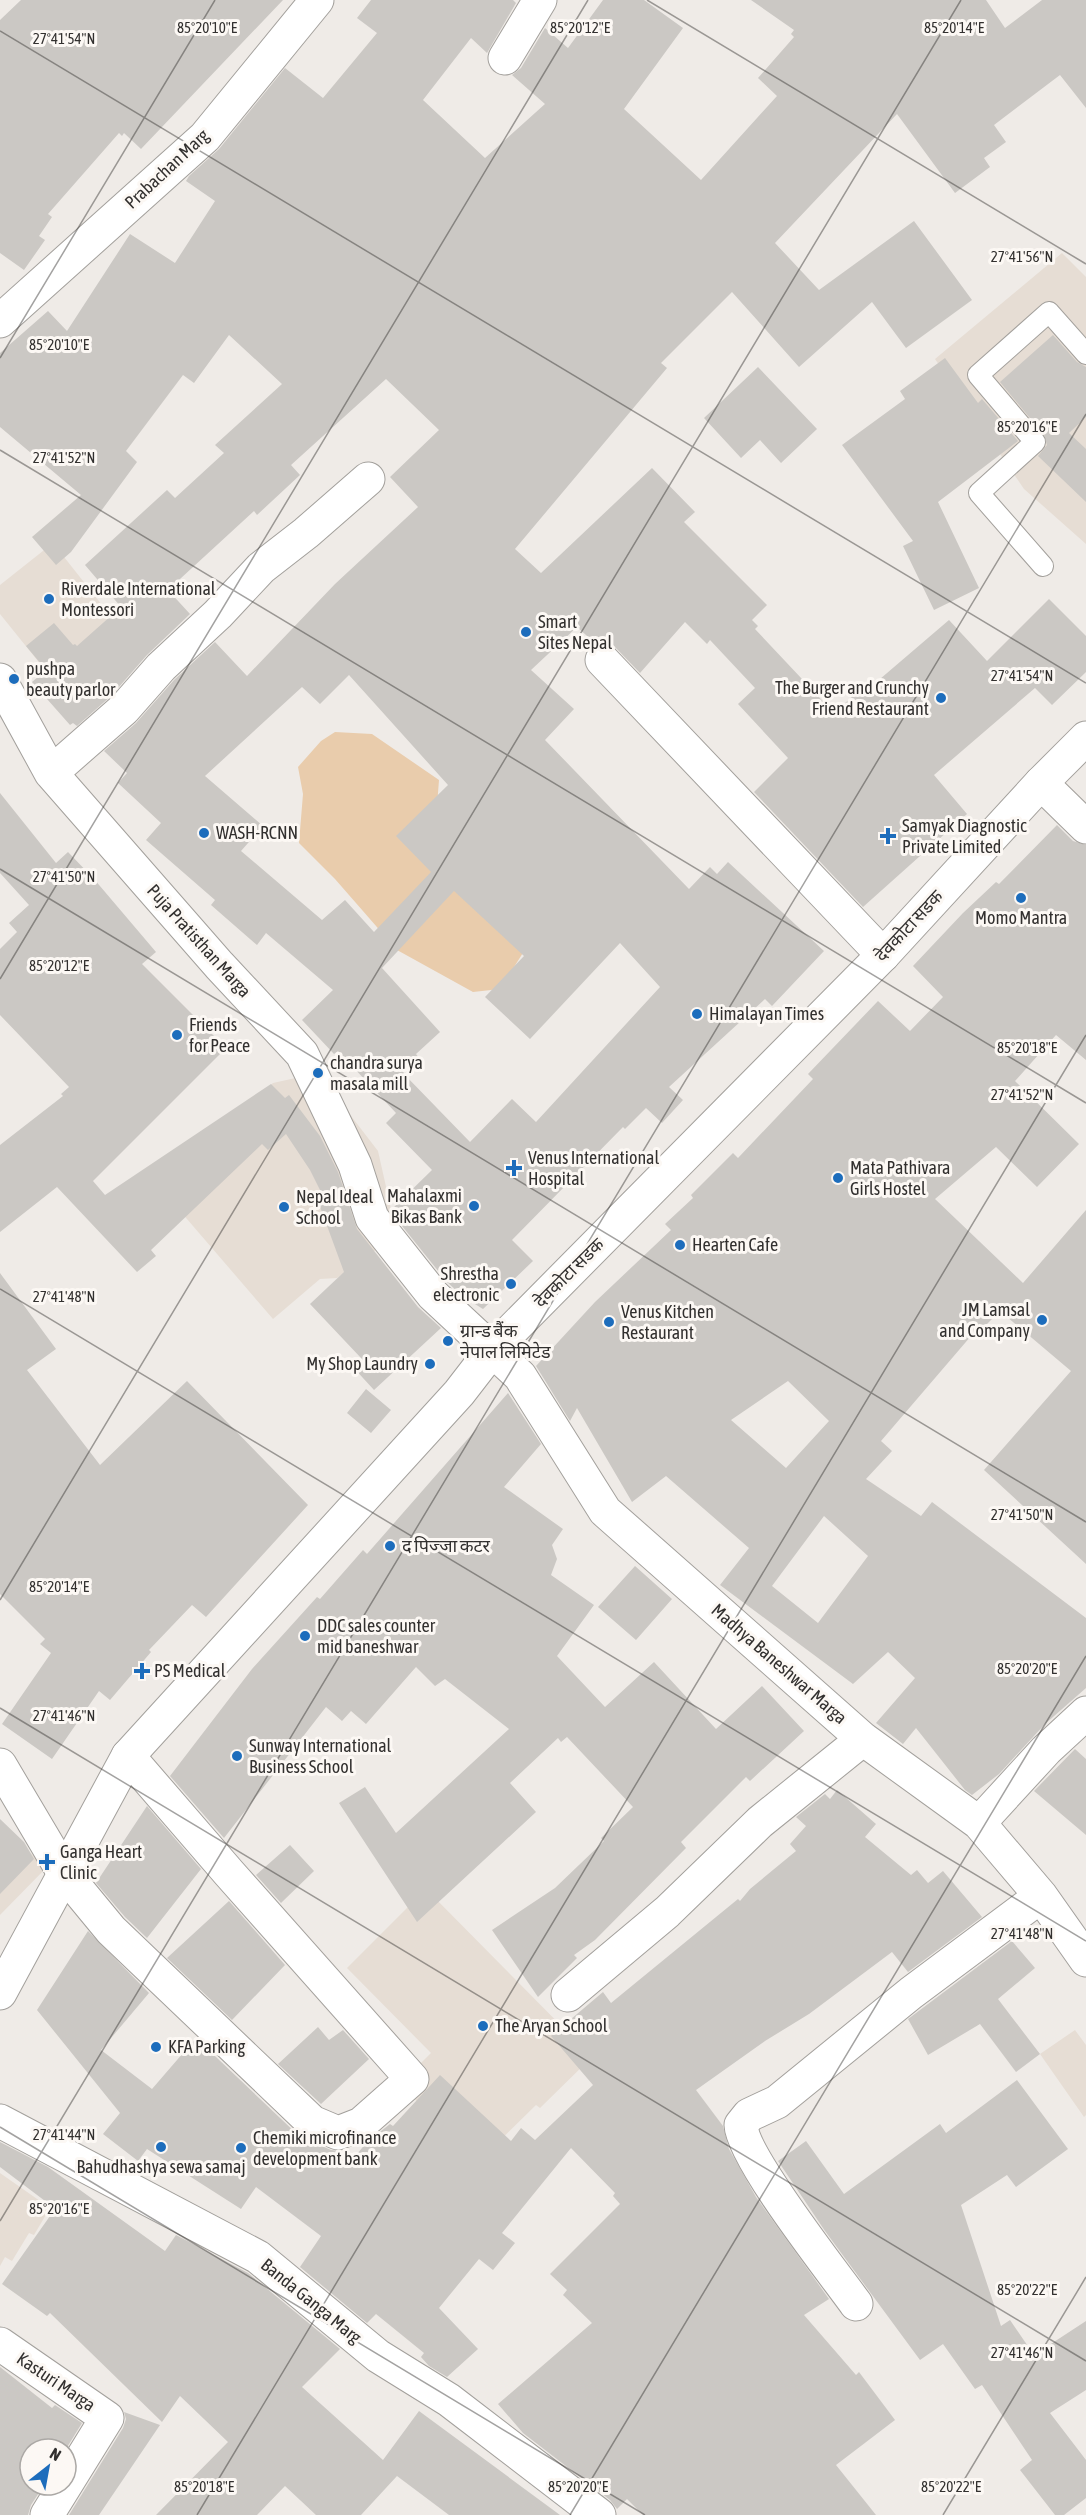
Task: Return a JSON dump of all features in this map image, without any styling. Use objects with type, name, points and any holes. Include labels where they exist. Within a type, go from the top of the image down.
[{"type":"street","name":"Prabachan Marg","points":[[0,321],[205,137],[317,0]]},
{"type":"street","points":[[505,58],[540,0]]},
{"type":"street","points":[[51,773],[124,709],[161,667],[218,614],[261,568],[368,480]]},
{"type":"street","points":[[602,660],[883,955]]},
{"type":"street","name":"Puja Pratisthan Marga","points":[[0,680],[51,773],[219,965],[302,1054],[356,1165],[372,1218],[433,1295],[494,1349]]},
{"type":"street","name":"देवकोटा सडक","points":[[0,1993],[128,1756],[459,1393],[494,1349],[883,955],[1041,783],[1086,738]]},
{"type":"street","points":[[1041,783],[1086,827]]},
{"type":"street","name":"Madhya Baneshwar Marga","points":[[494,1349],[520,1376],[605,1511],[863,1738],[979,1823],[1041,1896],[1086,1960]]},
{"type":"street","points":[[979,1823],[1046,1750],[1086,1713]]},
{"type":"street","points":[[568,1995],[668,1912],[760,1822],[863,1738]]},
{"type":"street","points":[[4,1775],[64,1874],[111,1930],[312,2122],[338,2133],[361,2124],[412,2079],[236,1882],[128,1756]]},
{"type":"street","points":[[856,2304],[755,2162],[741,2133],[741,2125],[749,2115],[777,2102],[911,1993],[1041,1896]]},
{"type":"street","name":"Banda Ganga Marg","points":[[0,2121],[258,2257],[378,2356],[449,2400],[599,2515]]},
{"type":"street","name":"Kasturi Marga","points":[[0,2344],[107,2418],[47,2515]]},
{"type":"lane","points":[[1043,566],[979,493],[1035,442],[978,375],[1049,312],[1086,354]]},
{"type":"shaded area","points":[[1062,253],[1086,277],[1086,544],[1024,489],[935,359]]},
{"type":"shaded area","name":"Riverdale International Montessori","points":[[53,543],[117,624],[50,676],[0,614],[0,585]]},
{"type":"shaded area","points":[[335,732],[372,734],[439,780],[434,844],[533,937],[500,989],[473,992],[397,950],[335,879],[299,843],[303,794],[298,767],[321,741]]},
{"type":"shaded area","name":"Nepal Ideal School","points":[[318,1073],[378,1151],[396,1231],[380,1247],[337,1278],[320,1279],[273,1319],[156,1183],[273,1083]]},
{"type":"shaded area","points":[[0,1823],[46,1868],[0,1915]]},
{"type":"shaded area","name":"The Aryan School","points":[[426,1889],[592,2057],[540,2108],[536,2105],[477,2163],[400,2084],[431,2053],[347,1968]]},
{"type":"shaded area","points":[[1075,2030],[1086,2045],[1086,2115],[1084,2117],[1040,2054]]},
{"type":"shaded area","points":[[0,2173],[50,2208],[34,2235],[29,2233],[12,2261],[5,2257],[0,2266]]},
{"type":"building","points":[[21,0],[283,0],[141,149],[124,133],[122,136],[119,133],[48,214],[52,217],[39,236],[45,240],[24,270],[0,253],[0,20]]},
{"type":"building","points":[[371,0],[513,0],[516,3],[487,53],[471,38],[423,100],[485,158],[545,104],[512,75],[521,68],[545,28],[568,48],[603,0],[644,0],[683,28],[624,109],[701,180],[777,96],[758,78],[794,37],[791,34],[794,30],[751,0],[986,0],[1005,28],[1042,0],[1086,0],[1086,108],[1060,75],[994,125],[1006,142],[984,158],[990,167],[955,193],[897,114],[775,243],[819,290],[914,221],[972,300],[906,348],[872,302],[799,367],[732,292],[661,363],[667,368],[515,549],[541,573],[652,468],[695,512],[684,522],[767,605],[752,620],[758,626],[755,629],[834,713],[863,687],[866,691],[949,620],[987,661],[1049,599],[1086,636],[1086,672],[1052,705],[1035,688],[934,775],[967,814],[863,907],[754,792],[788,758],[738,704],[755,688],[710,640],[707,644],[685,622],[640,673],[615,647],[607,642],[595,643],[577,627],[531,670],[574,709],[545,740],[689,889],[710,867],[717,874],[728,862],[824,951],[772,1006],[765,999],[669,1087],[683,1100],[662,1123],[646,1108],[625,1129],[623,1127],[512,1240],[533,1261],[483,1309],[469,1302],[447,1282],[390,1211],[432,1170],[386,1123],[396,1113],[338,1051],[334,1054],[302,1020],[333,990],[266,933],[257,945],[211,905],[215,900],[146,840],[161,823],[118,783],[127,773],[104,751],[136,723],[174,680],[215,642],[247,676],[335,584],[418,507],[390,477],[439,430],[386,379],[291,465],[300,475],[257,515],[254,511],[168,590],[190,614],[147,655],[111,696],[77,726],[73,723],[70,725],[32,682],[46,670],[26,646],[54,623],[73,645],[77,646],[121,607],[85,565],[167,490],[175,498],[224,453],[215,445],[282,384],[229,335],[194,383],[183,375],[126,451],[137,462],[71,552],[56,565],[32,537],[81,495],[0,427],[0,353],[48,311],[67,331],[130,234],[175,263],[215,201],[186,181],[189,176],[219,149],[285,68],[323,98],[377,33],[357,18]],"holes":[[[349,675],[448,785],[396,836],[431,872],[374,932],[345,900],[322,920],[241,851],[263,826],[205,776],[302,687],[320,704]],[[454,891],[524,956],[485,997],[530,1039],[620,943],[660,987],[536,1122],[512,1099],[470,1142],[403,1073],[419,1058],[416,1054],[440,1032],[382,968]]]},
{"type":"building","points":[[1053,335],[1077,362],[1086,367],[1086,417],[1069,433],[1086,449],[1086,502],[1038,456],[1047,445],[1044,435],[1000,382]]},
{"type":"building","points":[[945,358],[978,403],[982,399],[1018,441],[938,502],[979,588],[934,610],[903,546],[913,541],[842,445],[905,399],[900,391]]},
{"type":"building","points":[[758,367],[817,429],[781,463],[760,440],[741,458],[704,418]]},
{"type":"building","points":[[0,793],[56,863],[68,852],[94,879],[156,952],[142,964],[226,1048],[93,1181],[105,1195],[271,1084],[285,1098],[289,1095],[320,1136],[338,1172],[357,1229],[418,1307],[441,1328],[374,1390],[352,1366],[361,1358],[310,1304],[344,1272],[319,1204],[326,1202],[310,1170],[286,1134],[268,1150],[262,1144],[151,1250],[156,1256],[137,1272],[57,1187],[0,1232],[0,1145],[63,1096],[61,1094],[69,1087],[0,1015],[0,949],[17,932],[9,923],[29,905],[0,873]]},
{"type":"building","points":[[1057,825],[1073,841],[1086,845],[1086,1060],[1056,1035],[1015,1081],[1079,1144],[1037,1187],[996,1147],[935,1199],[1023,1283],[1086,1210],[1086,1564],[984,1470],[1071,1371],[1000,1311],[973,1338],[971,1336],[881,1441],[892,1451],[866,1479],[921,1516],[932,1502],[1086,1618],[1086,1688],[1045,1724],[999,1774],[972,1795],[965,1790],[916,1728],[903,1744],[876,1723],[915,1678],[888,1652],[853,1684],[720,1585],[749,1548],[666,1476],[632,1502],[577,1408],[570,1421],[536,1366],[595,1302],[671,1230],[665,1224],[693,1198],[691,1195],[733,1153],[738,1158],[813,1079],[808,1074],[878,1001],[910,1031],[943,997],[913,966],[963,913],[996,882],[999,884]],"holes":[[[788,1381],[829,1421],[786,1468],[731,1420]],[[824,1516],[868,1556],[818,1623],[772,1586]]]},
{"type":"building","points":[[0,1273],[56,1349],[27,1370],[100,1465],[187,1381],[308,1505],[206,1617],[192,1605],[149,1650],[151,1652],[110,1700],[99,1691],[52,1759],[2,1724],[51,1653],[40,1644],[45,1639],[0,1594]]},
{"type":"building","points":[[366,1389],[391,1410],[371,1433],[347,1413]]},
{"type":"building","points":[[508,1393],[541,1444],[504,1487],[563,1529],[552,1545],[557,1559],[551,1575],[594,1605],[557,1656],[605,1707],[654,1662],[716,1729],[762,1686],[804,1731],[750,1781],[746,1777],[681,1842],[686,1848],[595,1940],[574,1955],[577,1958],[538,1997],[492,1930],[555,1888],[604,1841],[601,1838],[633,1807],[567,1737],[561,1742],[558,1738],[510,1783],[536,1812],[417,1922],[339,1803],[365,1787],[396,1833],[509,1729],[445,1679],[435,1686],[416,1667],[366,1724],[351,1711],[342,1721],[326,1707],[224,1838],[170,1776],[252,1669],[317,1597],[320,1599],[363,1550],[367,1554]]},
{"type":"building","points":[[635,1566],[672,1599],[636,1640],[598,1607]]},
{"type":"building","points":[[1075,1749],[1086,1759],[1086,1835],[1034,1791]]},
{"type":"building","points":[[837,1790],[876,1824],[865,1837],[911,1875],[917,1870],[928,1883],[943,1871],[982,1917],[908,1972],[892,1952],[809,2014],[765,2041],[696,2090],[723,2126],[729,2149],[756,2197],[829,2299],[804,2315],[856,2375],[859,2372],[895,2420],[836,2465],[876,2515],[643,2515],[627,2499],[617,2509],[610,2500],[523,2433],[498,2404],[592,2323],[563,2295],[567,2290],[550,2274],[620,2204],[613,2196],[615,2193],[571,2148],[502,2233],[515,2243],[493,2270],[479,2259],[439,2308],[478,2349],[447,2377],[429,2366],[421,2357],[424,2353],[376,2314],[367,2323],[300,2267],[321,2236],[256,2187],[241,2209],[147,2149],[138,2161],[103,2134],[120,2113],[37,2010],[88,1931],[149,1993],[101,2050],[152,2089],[196,2038],[299,2136],[331,2150],[340,2151],[352,2160],[367,2142],[390,2124],[393,2126],[440,2075],[511,2141],[521,2128],[535,2140],[593,2085],[551,2036],[603,1992],[611,2003],[738,1899],[740,1901],[750,1889],[796,1851],[790,1844],[806,1826],[796,1817],[825,1794],[830,1799]]},
{"type":"building","points":[[147,1806],[201,1869],[147,1938],[125,1917],[96,1883]]},
{"type":"building","points":[[0,1819],[24,1842],[34,1859],[0,1894]]},
{"type":"building","points":[[290,1845],[314,1871],[281,1903],[256,1875]]},
{"type":"building","points":[[229,1901],[285,1965],[232,2020],[167,1958]]},
{"type":"building","points":[[1012,1941],[1035,1968],[998,1999],[1040,2054],[1016,2072],[980,2024],[928,2055],[908,2019]]},
{"type":"building","points":[[318,2027],[329,2040],[343,2030],[369,2059],[321,2104],[278,2064]]},
{"type":"building","points":[[1017,2080],[1068,2149],[1016,2187],[1007,2175],[961,2205],[1001,2326],[1010,2320],[1034,2355],[1086,2321],[1086,2390],[1050,2413],[1086,2460],[1086,2498],[1064,2515],[1055,2515],[1020,2470],[1032,2460],[982,2385],[975,2389],[943,2344],[920,2360],[825,2231],[778,2161],[806,2141],[844,2194],[940,2124],[946,2133]]},
{"type":"building","points":[[0,2142],[48,2167],[165,2251],[176,2235],[248,2273],[340,2349],[302,2387],[383,2460],[419,2411],[560,2515],[449,2515],[397,2476],[361,2515],[316,2515],[285,2486],[257,2515],[156,2515],[228,2442],[180,2396],[162,2422],[50,2313],[47,2316],[2,2284],[50,2216],[48,2214],[53,2207],[0,2167]]},
{"type":"building","points":[[0,2367],[52,2408],[55,2405],[82,2423],[73,2437],[18,2437],[18,2497],[36,2497],[28,2515],[0,2515]]},
{"type":"building","points":[[124,2412],[160,2425],[99,2515],[69,2515],[123,2428],[126,2419]]},
{"type":"place","name":"Riverdale International Montessori","points":[[49,599]]},
{"type":"place","name":"Smart Sites Nepal","points":[[526,632]]},
{"type":"place","name":"pushpa beauty parlor","points":[[14,679]]},
{"type":"place","name":"The Burger and Crunchy Friend Restaurant","points":[[941,698]]},
{"type":"place","name":"WASH-RCNN","points":[[204,833]]},
{"type":"place","name":"Samyak Diagnostic Private Limited","points":[[888,836]]},
{"type":"place","name":"Momo Mantra","points":[[1021,898]]},
{"type":"place","name":"Himalayan Times","points":[[697,1014]]},
{"type":"place","name":"Friends for Peace","points":[[177,1035]]},
{"type":"place","name":"chandra surya masala mill","points":[[318,1073]]},
{"type":"place","name":"Venus International Hospital","points":[[514,1168]]},
{"type":"place","name":"Mata Pathivara Girls Hostel","points":[[838,1178]]},
{"type":"place","name":"Mahalaxmi Bikas Bank","points":[[474,1206]]},
{"type":"place","name":"Nepal Ideal School","points":[[284,1207]]},
{"type":"place","name":"Hearten Cafe","points":[[680,1245]]},
{"type":"place","name":"Shrestha electronic","points":[[511,1284]]},
{"type":"place","name":"JM Lamsal and Company","points":[[1042,1320]]},
{"type":"place","name":"Venus Kitchen Restaurant","points":[[609,1322]]},
{"type":"place","name":"ग्रान्ड बैंक नेपाल लिमिटेड","points":[[448,1341]]},
{"type":"place","name":"My Shop Laundry","points":[[430,1364]]},
{"type":"place","name":"द पिज्जा कटर","points":[[390,1546]]},
{"type":"place","name":"DDC sales counter mid baneshwar","points":[[305,1636]]},
{"type":"place","name":"PS Medical","points":[[142,1671]]},
{"type":"place","name":"Sunway International Business School","points":[[237,1756]]},
{"type":"place","name":"Ganga Heart Clinic","points":[[47,1862]]},
{"type":"place","name":"The Aryan School","points":[[483,2026]]},
{"type":"place","name":"KFA Parking","points":[[156,2047]]},
{"type":"place","name":"Bahudhashya sewa samaj","points":[[161,2147]]},
{"type":"place","name":"Chemiki microfinance development bank","points":[[241,2148]]}]
